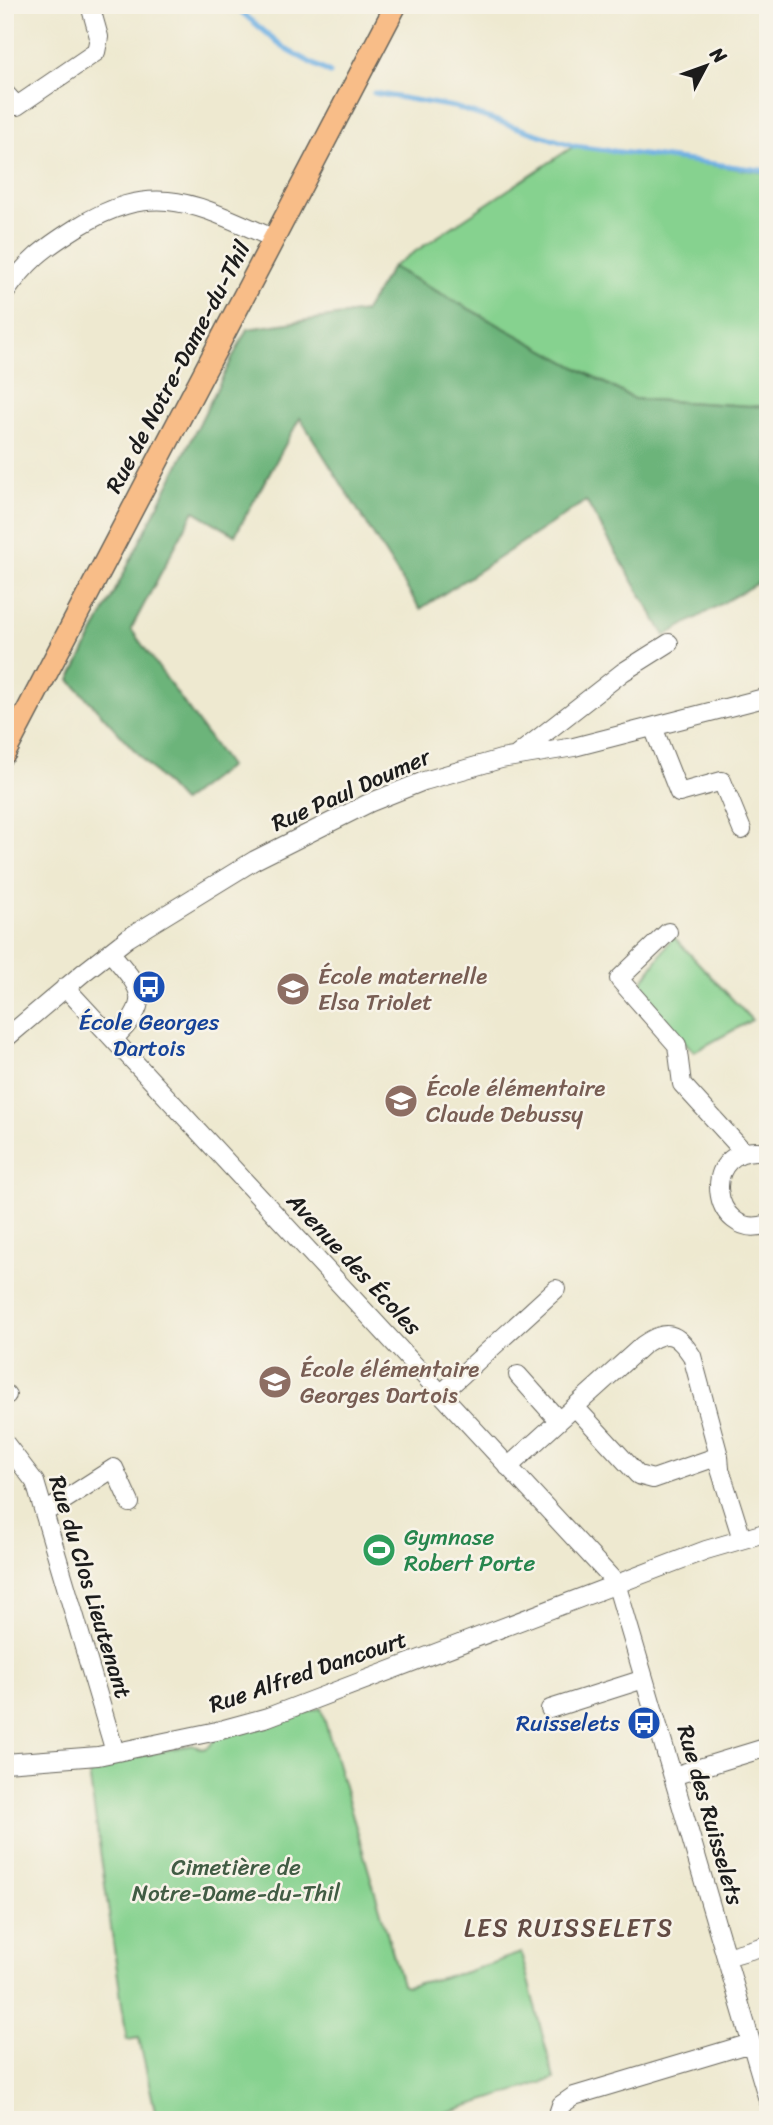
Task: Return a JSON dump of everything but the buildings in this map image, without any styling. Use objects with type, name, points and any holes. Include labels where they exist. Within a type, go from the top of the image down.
[{"type":"main road","name":"Rue de Notre-Dame-du-Thil","points":[[5,753],[396,5]]},
{"type":"street","points":[[5,93],[17,106],[96,52],[99,37],[90,5]]},
{"type":"street","points":[[5,293],[26,264],[41,250],[93,217],[131,202],[164,200],[190,204],[275,239]]},
{"type":"street","points":[[517,755],[623,672],[669,643]]},
{"type":"street","name":"Rue Paul Doumer","points":[[5,1039],[110,951],[239,869],[308,832],[411,786],[517,755],[574,747],[768,697]]},
{"type":"street","points":[[653,727],[679,793],[722,782],[742,830]]},
{"type":"street","points":[[668,932],[619,979],[677,1045],[682,1084],[744,1152]]},
{"type":"street","points":[[110,951],[138,986],[140,997],[133,1016],[113,1040]]},
{"type":"street","name":"Avenue des Écoles","points":[[65,987],[616,1583]]},
{"type":"street","points":[[768,1152],[744,1152],[733,1158],[724,1167],[718,1191],[728,1214],[738,1222],[750,1226],[768,1224]]},
{"type":"street","points":[[441,1394],[556,1289]]},
{"type":"street","points":[[508,1467],[643,1345],[658,1335],[669,1335],[682,1342],[692,1356],[719,1456],[720,1469],[742,1539]]},
{"type":"street","points":[[517,1375],[559,1421]]},
{"type":"street","points":[[575,1407],[638,1475],[653,1479],[719,1456]]},
{"type":"street","name":"Rue du Clos Lieutenant","points":[[5,1443],[31,1474],[115,1752]]},
{"type":"street","points":[[44,1513],[114,1468],[130,1503]]},
{"type":"street","name":"Rue Alfred Dancourt","points":[[5,1763],[81,1758],[217,1731],[268,1717],[616,1583],[768,1532]]},
{"type":"street","name":"Rue des Ruisselets","points":[[616,1583],[768,2100]]},
{"type":"street","points":[[550,1709],[644,1679]]},
{"type":"street","points":[[673,1776],[768,1747]]},
{"type":"street","points":[[726,1957],[768,1945]]},
{"type":"street","points":[[556,2120],[561,2105],[574,2096],[751,2043]]},
{"type":"green space","points":[[574,146],[768,173],[768,407],[634,399],[392,267]]},
{"type":"green space","points":[[392,267],[634,399],[768,407],[768,577],[665,636],[586,501],[420,609],[300,418],[235,535],[194,511],[131,629],[229,766],[182,802],[70,680],[247,329],[364,312]]},
{"type":"green space","points":[[673,936],[752,1020],[694,1052],[637,990]]},
{"type":"green space","name":"Cimetière de Notre-Dame-du-Thil","points":[[321,1708],[402,1984],[406,1986],[466,1972],[521,1953],[554,2079],[422,2120],[157,2120],[139,2038],[127,2040],[88,1766],[192,1745],[203,1749],[209,1747],[216,1737]]},
{"type":"waterway","points":[[240,11],[287,50],[330,73]]},
{"type":"waterway","points":[[374,93],[454,107],[574,146],[768,171]]},
{"type":"place","name":"École Georges Dartois","points":[[149,987]]},
{"type":"place","name":"École maternelle Elsa Triolet","points":[[293,989]]},
{"type":"place","name":"École élémentaire Claude Debussy","points":[[401,1101]]},
{"type":"place","name":"École élémentaire Georges Dartois","points":[[275,1382]]},
{"type":"place","name":"Gymnase Robert Porte","points":[[379,1550]]},
{"type":"place","name":"Ruisselets","points":[[644,1723]]},
{"type":"district","name":"LES RUISSELETS","points":[[569,1928]]}]
